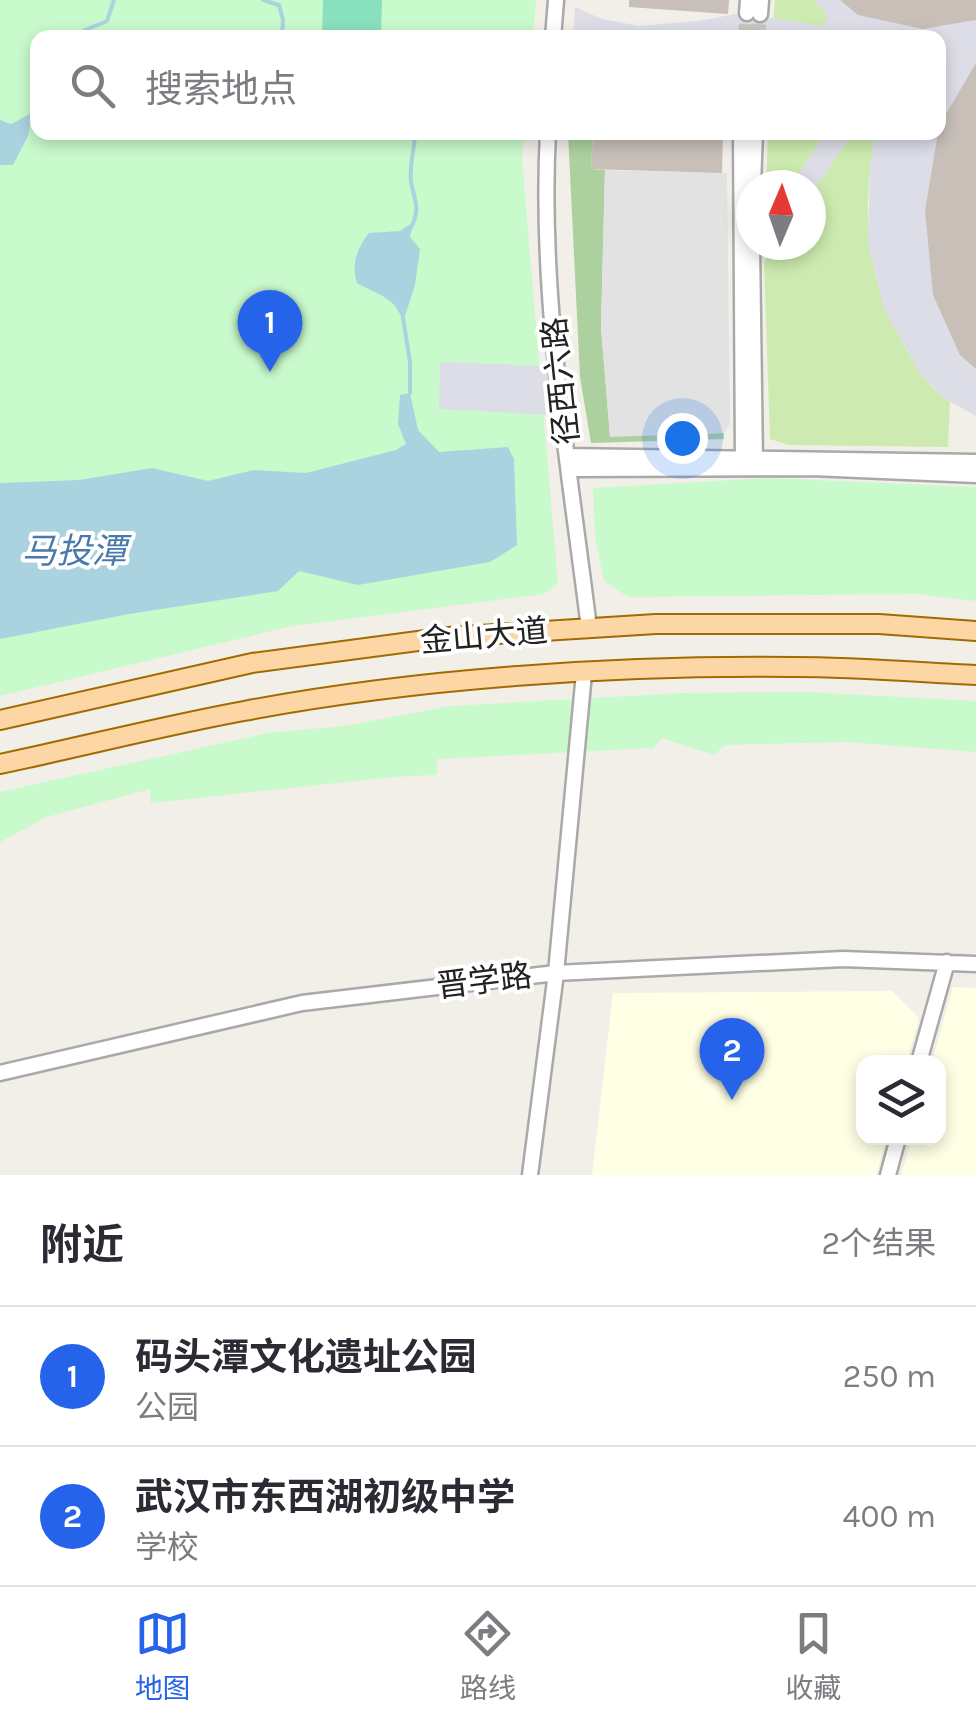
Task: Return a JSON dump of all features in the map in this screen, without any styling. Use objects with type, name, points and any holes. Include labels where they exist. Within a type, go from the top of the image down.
[{"type":"main road","name":"金山大道","points":[[0,720],[252,663],[448,637],[656,624],[879,624],[976,632]]},
{"type":"main road","name":"金山大道","points":[[0,764],[246,710],[423,686],[584,673],[794,666],[976,674]]},
{"type":"street","points":[[554,30],[556,0]]},
{"type":"street","name":"径西六路","points":[[548,140],[553,316],[589,628]]},
{"type":"street","points":[[741,140],[749,462]]},
{"type":"street","points":[[753,170],[754,140]]},
{"type":"street","points":[[749,462],[752,260]]},
{"type":"street","points":[[569,462],[976,462]]},
{"type":"street","points":[[749,462],[976,475]]},
{"type":"street","points":[[530,1175],[556,973],[584,673]]},
{"type":"street","name":"晋学路","points":[[0,1073],[302,1002],[556,973],[843,959],[976,964]]},
{"type":"street","points":[[921,1055],[947,962]]},
{"type":"street","points":[[888,1175],[896,1145]]},
{"type":"shaded area","points":[[814,0],[840,0],[923,29],[976,20],[976,68],[946,117],[946,30],[574,30],[575,7],[602,19],[639,26],[741,13],[823,26],[828,16]]},
{"type":"shaded area","points":[[821,140],[848,140],[826,172],[801,170]]},
{"type":"shaded area","points":[[874,140],[937,140],[925,210],[976,369],[976,416],[942,397],[921,375],[884,309],[868,242]]},
{"type":"shaded area","points":[[605,170],[727,173],[730,424],[724,433],[610,437],[601,327]]},
{"type":"shaded area","points":[[440,362],[547,366],[552,415],[439,409]]},
{"type":"shaded area","points":[[953,987],[976,988],[976,1175],[901,1175],[910,1145],[946,1145],[946,1055],[934,1055]]},
{"type":"shaded area","points":[[892,991],[919,1018],[909,1055],[856,1055],[856,1145],[885,1145],[876,1175],[592,1175],[613,993]]},
{"type":"green space","points":[[0,0],[536,0],[534,30],[30,30],[30,140],[524,140],[522,161],[558,583],[544,594],[292,626],[0,696]]},
{"type":"green space","points":[[323,0],[382,0],[381,30],[322,30]]},
{"type":"green space","points":[[775,0],[814,0],[828,16],[832,30],[773,30]]},
{"type":"green space","points":[[568,140],[593,140],[591,169],[605,170],[601,327],[610,436],[724,433],[724,439],[591,443],[580,377]]},
{"type":"green space","points":[[768,140],[821,140],[801,170],[767,170]]},
{"type":"green space","points":[[848,140],[874,140],[868,192],[874,269],[906,349],[930,385],[950,402],[948,447],[789,445],[770,439],[764,262],[826,260],[826,172]]},
{"type":"green space","points":[[768,478],[976,487],[976,601],[917,594],[628,597],[604,581],[595,537],[593,488]]},
{"type":"green space","points":[[807,692],[976,701],[976,752],[846,742],[725,745],[714,755],[662,738],[653,748],[437,759],[437,775],[151,803],[150,789],[47,817],[0,842],[0,792],[268,733],[343,726],[451,706],[683,693]]},
{"type":"water","points":[[30,114],[28,136],[13,165],[0,165],[0,120],[11,124]]},
{"type":"water","points":[[409,225],[410,237],[420,249],[415,285],[403,322],[391,302],[357,283],[355,263],[369,233],[400,231]]},
{"type":"water","name":"马投潭","points":[[410,393],[418,430],[439,452],[508,447],[514,459],[517,545],[490,562],[358,585],[299,571],[278,591],[0,639],[0,483],[79,480],[152,468],[208,481],[254,470],[306,473],[406,444],[398,424],[400,395]]},
{"type":"building","points":[[629,0],[729,0],[728,14],[629,7]]},
{"type":"building","points":[[840,0],[976,0],[976,20],[923,29],[858,15]]},
{"type":"building","points":[[976,63],[976,369],[960,355],[933,295],[925,210],[937,140],[946,140],[946,114]]},
{"type":"building","points":[[593,140],[723,140],[722,173],[591,169]]},
{"type":"waterway","points":[[85,30],[107,21],[114,0]]},
{"type":"waterway","points":[[263,0],[279,5],[282,30]]},
{"type":"waterway","points":[[410,229],[416,211],[411,176],[415,140]]},
{"type":"waterway","points":[[403,318],[410,393]]},
{"type":"tunnel","points":[[746,30],[747,13]]},
{"type":"tunnel","points":[[759,30],[760,14]]},
{"type":"place","name":"码头潭文化遗址公园","points":[[270,372]]},
{"type":"place","name":"武汉市东西湖初级中学","points":[[732,1100]]}]
